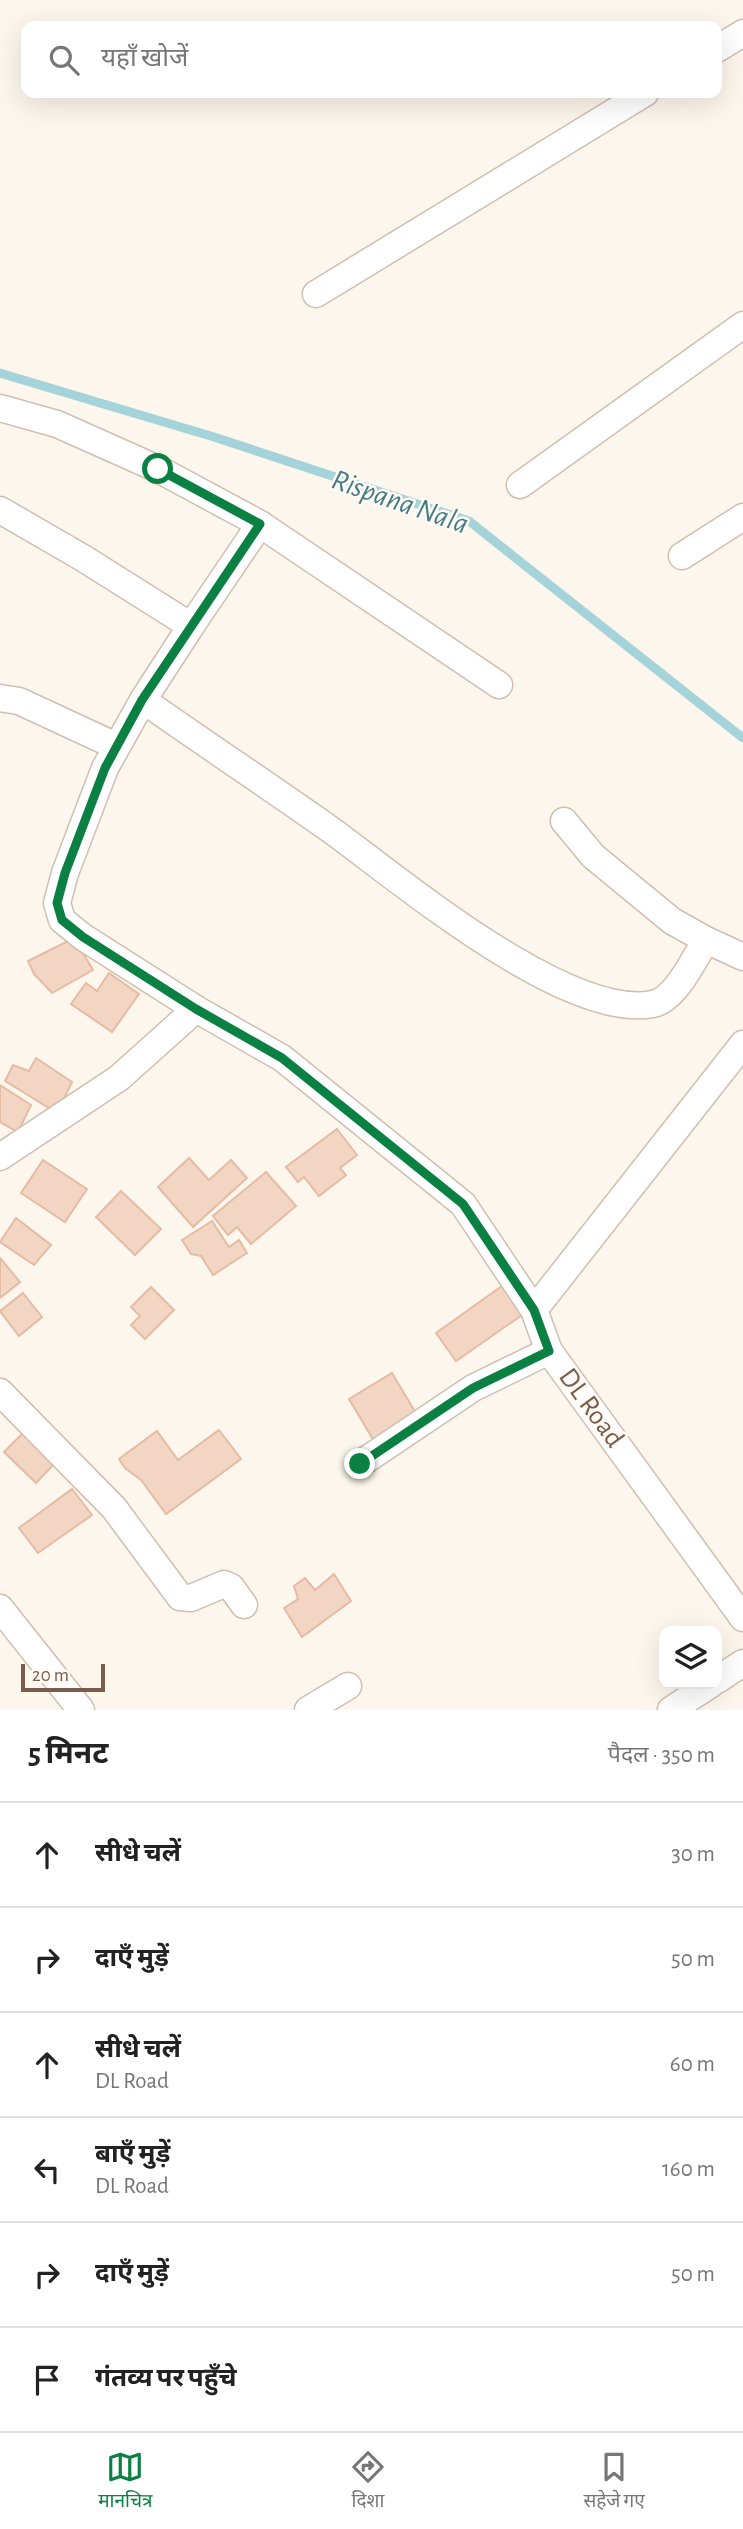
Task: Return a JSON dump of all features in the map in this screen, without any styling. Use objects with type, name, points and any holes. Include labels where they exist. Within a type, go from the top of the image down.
[{"type":"street","points":[[722,46],[743,33]]},
{"type":"street","points":[[316,294],[637,98]]},
{"type":"street","points":[[520,485],[743,325]]},
{"type":"street","points":[[0,408],[57,424],[158,469],[260,524],[499,685]]},
{"type":"street","points":[[0,510],[191,626]]},
{"type":"street","points":[[682,556],[743,517]]},
{"type":"street","name":"DL Road","points":[[260,524],[142,700],[116,746],[65,873],[57,903],[62,920],[83,937],[196,1009],[282,1058],[463,1204],[534,1310],[549,1351],[743,1618]]},
{"type":"street","points":[[0,698],[19,701],[116,746]]},
{"type":"street","points":[[142,700],[330,830],[477,937],[559,985],[599,1000],[654,1004],[671,995],[706,940]]},
{"type":"street","points":[[564,821],[593,856],[672,920],[743,957]]},
{"type":"street","points":[[0,1157],[119,1078],[196,1009]]},
{"type":"street","points":[[534,1310],[743,1044]]},
{"type":"street","points":[[360,1464],[473,1388],[549,1351]]},
{"type":"street","points":[[0,1392],[114,1508],[180,1597],[191,1598],[224,1584],[231,1587],[244,1605]]},
{"type":"street","points":[[0,1608],[81,1710]]},
{"type":"street","points":[[722,1677],[743,1663]]},
{"type":"street","points":[[308,1710],[348,1686]]},
{"type":"street","points":[[671,1710],[703,1689]]},
{"type":"building","points":[[74,938],[93,970],[52,993],[34,974],[28,961]]},
{"type":"building","points":[[109,973],[139,994],[112,1032],[71,1004],[86,983],[97,991]]},
{"type":"building","points":[[36,1058],[72,1082],[57,1113],[5,1081],[13,1065],[29,1071]]},
{"type":"building","points":[[0,1085],[31,1105],[18,1132],[0,1122]]},
{"type":"building","points":[[337,1129],[357,1155],[340,1168],[346,1175],[319,1196],[304,1177],[298,1182],[286,1167]]},
{"type":"building","points":[[189,1158],[209,1180],[231,1160],[247,1178],[193,1227],[158,1187]]},
{"type":"building","points":[[43,1160],[87,1189],[65,1222],[21,1193]]},
{"type":"building","points":[[266,1172],[296,1206],[251,1244],[237,1227],[228,1235],[213,1216]]},
{"type":"building","points":[[121,1191],[161,1229],[135,1255],[96,1217]]},
{"type":"building","points":[[16,1218],[51,1245],[34,1265],[0,1242]]},
{"type":"building","points":[[212,1221],[229,1247],[239,1240],[247,1253],[213,1275],[201,1256],[191,1254],[182,1240]]},
{"type":"building","points":[[0,1258],[20,1282],[0,1298]]},
{"type":"building","points":[[502,1286],[522,1315],[456,1361],[436,1333]]},
{"type":"building","points":[[151,1287],[174,1310],[145,1339],[131,1325],[140,1316],[131,1307]]},
{"type":"building","points":[[23,1293],[42,1317],[19,1336],[0,1311]]},
{"type":"building","points":[[392,1373],[417,1415],[374,1441],[349,1399]]},
{"type":"building","points":[[219,1430],[241,1459],[166,1514],[141,1480],[125,1468],[119,1459],[157,1431],[178,1460]]},
{"type":"building","points":[[23,1433],[54,1464],[36,1483],[4,1452]]},
{"type":"building","points":[[72,1489],[92,1515],[38,1553],[19,1528]]},
{"type":"building","points":[[334,1574],[351,1601],[302,1637],[284,1608],[298,1599],[294,1586],[305,1578],[315,1590]]},
{"type":"waterway","name":"Rispana Nala","points":[[0,373],[214,437],[469,521],[743,738]]},
{"type":"route","points":[[158,469],[260,524],[142,700],[105,768],[65,873],[57,903],[62,920],[83,937],[196,1009],[282,1058],[463,1204],[534,1310],[549,1351],[473,1388],[360,1464]]}]
